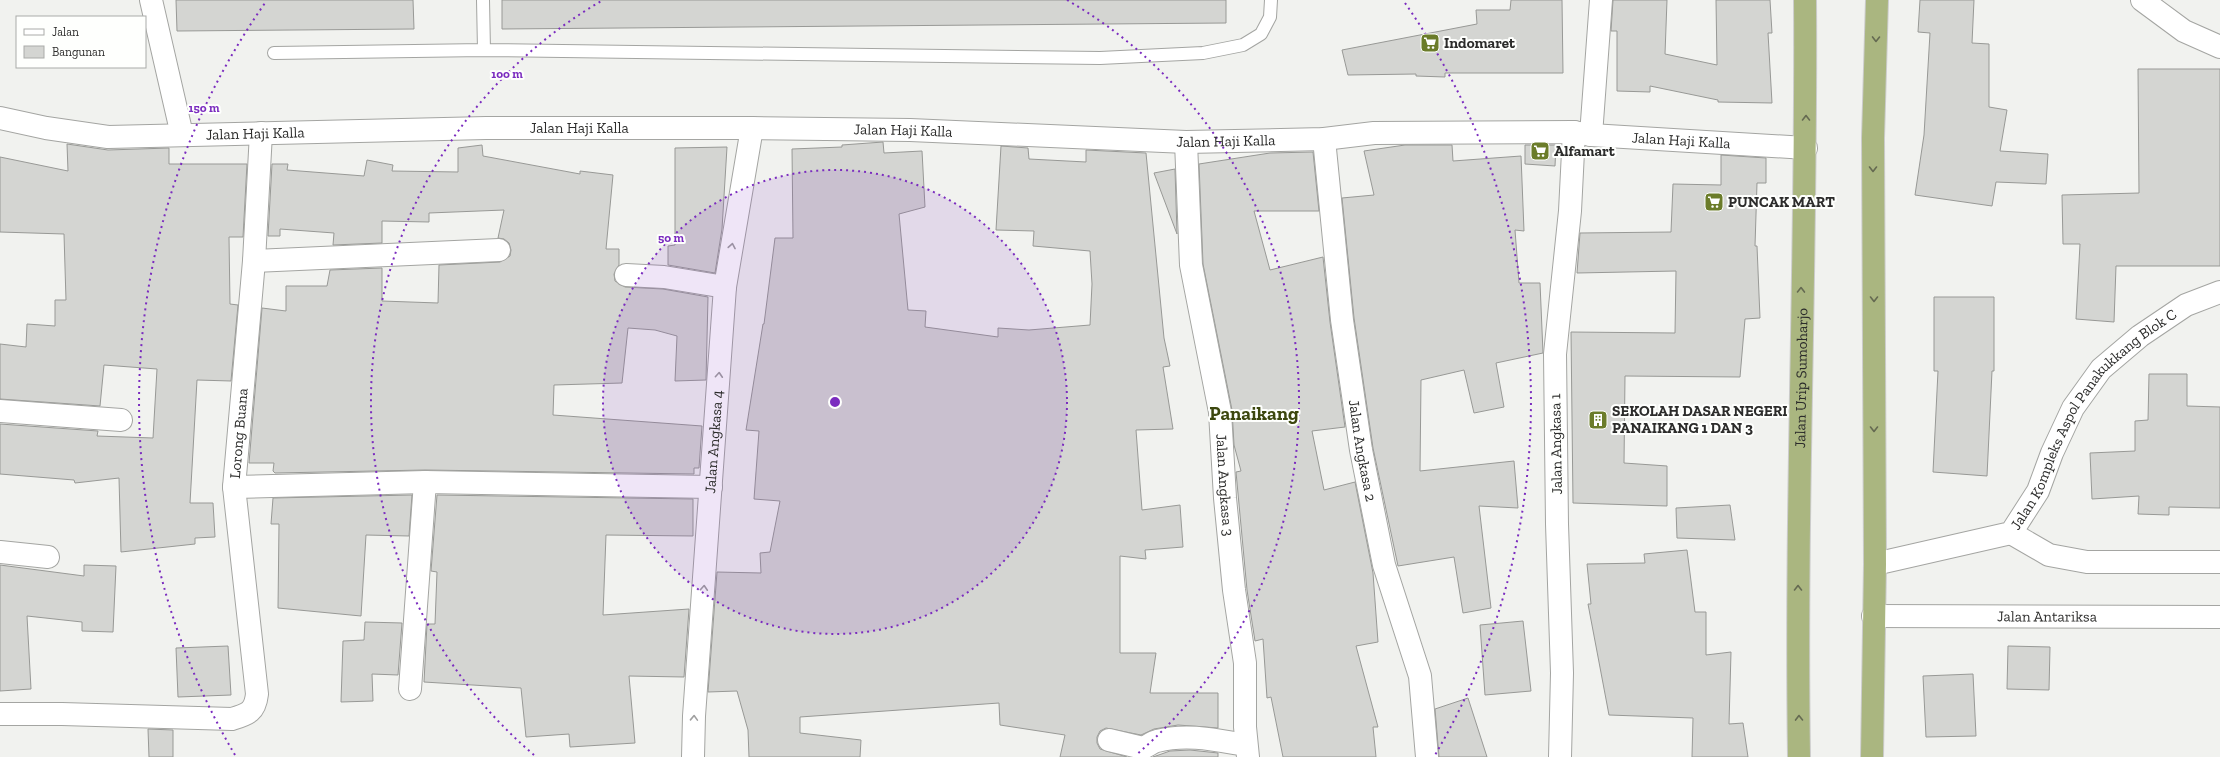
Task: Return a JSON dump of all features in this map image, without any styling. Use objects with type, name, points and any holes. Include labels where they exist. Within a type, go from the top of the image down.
[{"type":"highway","name":"Jalan Urip Sumoharjo","points":[[1799,757],[1798,500],[1802,230],[1806,148],[1805,0]]},
{"type":"highway","points":[[1872,757],[1875,564],[1873,138],[1877,0]]},
{"type":"street","points":[[151,0],[182,135]]},
{"type":"street","name":"Jalan Angkasa 1","points":[[1560,757],[1562,673],[1557,524],[1555,354],[1570,211],[1583,133],[1601,0]]},
{"type":"street","points":[[2142,0],[2184,32],[2220,47]]},
{"type":"street","name":"Jalan Haji Kalla","points":[[0,118],[46,128],[108,137],[486,128],[752,128],[910,130],[1186,142],[1324,139],[1374,133],[1583,133],[1806,148]]},
{"type":"street","name":"Jalan Angkasa 4","points":[[693,757],[694,716],[725,287],[752,128]]},
{"type":"street","name":"Lorong Buana","points":[[0,714],[62,714],[232,719],[250,711],[256,706],[257,694],[234,487],[254,261],[261,133]]},
{"type":"street","name":"Jalan Angkasa 2","points":[[1324,139],[1342,320],[1361,450],[1384,565],[1420,676],[1427,757]]},
{"type":"street","name":"Jalan Angkasa 3","points":[[1186,142],[1190,265],[1220,412],[1232,568],[1245,663],[1247,751]]},
{"type":"street","points":[[254,261],[499,250]]},
{"type":"street","points":[[626,276],[664,277],[725,287]]},
{"type":"street","name":"Jalan Kompleks Aspol Panakukkang Blok C","points":[[1875,564],[2011,533],[2038,491],[2052,453],[2073,408],[2101,369],[2140,336],[2186,306],[2220,292]]},
{"type":"street","points":[[0,410],[121,420]]},
{"type":"street","points":[[410,689],[425,482]]},
{"type":"street","points":[[234,487],[425,482],[711,487]]},
{"type":"street","points":[[2011,533],[2049,555],[2087,562],[2220,562]]},
{"type":"street","points":[[0,552],[48,557]]},
{"type":"street","name":"Jalan Antariksa","points":[[1873,616],[2220,617]]},
{"type":"street","points":[[1109,740],[1143,748],[1154,741],[1200,737],[1247,751]]},
{"type":"lane","points":[[483,0],[484,50]]},
{"type":"lane","points":[[274,53],[484,50],[1100,58],[1203,53],[1243,45],[1261,34],[1270,16],[1271,0]]},
{"type":"building","points":[[176,0],[413,0],[414,29],[177,31]]},
{"type":"building","points":[[502,0],[1226,0],[1226,23],[502,29]]},
{"type":"building","points":[[1511,0],[1562,0],[1563,73],[1445,73],[1445,77],[1416,76],[1416,74],[1348,75],[1342,50],[1477,24],[1476,10],[1510,10]]},
{"type":"building","points":[[1613,0],[1667,0],[1665,54],[1717,65],[1716,0],[1770,0],[1772,33],[1768,33],[1772,103],[1718,102],[1718,100],[1650,86],[1650,92],[1617,91],[1617,31],[1611,31]]},
{"type":"building","points":[[1920,0],[1974,0],[1972,43],[1989,44],[1989,107],[2007,110],[2000,151],[2048,154],[2046,184],[1996,182],[1992,206],[1915,195],[1924,135],[1930,33],[1918,32]]},
{"type":"building","points":[[2138,69],[2220,69],[2220,266],[2116,266],[2114,322],[2076,319],[2080,244],[2063,244],[2062,195],[2139,193]]},
{"type":"building","points":[[883,142],[884,153],[922,151],[925,207],[899,214],[908,310],[926,311],[925,327],[998,337],[998,328],[1029,330],[1090,325],[1092,284],[1090,251],[1033,246],[1034,231],[996,230],[1001,146],[1028,148],[1029,159],[1086,162],[1086,150],[1146,153],[1164,338],[1170,366],[1163,367],[1173,429],[1136,430],[1142,510],[1180,505],[1183,547],[1145,550],[1146,559],[1120,556],[1120,653],[1156,653],[1150,693],[1218,693],[1218,728],[1178,725],[1154,729],[1141,735],[1106,728],[1100,731],[1097,737],[1097,743],[1100,749],[1127,757],[1060,757],[1065,735],[1000,725],[999,703],[800,717],[800,733],[861,740],[860,757],[749,757],[748,730],[737,691],[708,692],[717,572],[761,573],[760,553],[770,552],[780,501],[754,499],[759,431],[746,430],[764,324],[775,238],[793,238],[792,149],[842,147],[842,145]]},
{"type":"building","points":[[67,144],[108,150],[169,148],[169,164],[247,164],[243,237],[229,237],[230,304],[238,305],[231,381],[197,380],[190,503],[213,503],[215,537],[195,538],[195,544],[121,552],[119,478],[75,483],[74,480],[0,474],[0,424],[98,431],[97,436],[153,438],[157,369],[104,365],[100,406],[0,399],[0,344],[26,347],[27,324],[55,326],[55,300],[66,300],[64,234],[0,232],[0,157],[68,171]]},
{"type":"building","points":[[482,145],[483,156],[580,174],[580,171],[613,175],[606,249],[619,249],[619,265],[614,274],[615,281],[625,287],[663,289],[708,297],[706,380],[675,381],[677,336],[655,330],[628,328],[622,383],[554,385],[553,415],[702,426],[699,468],[694,468],[694,474],[425,470],[275,473],[273,471],[274,463],[249,463],[262,308],[286,311],[286,286],[327,286],[330,270],[382,268],[382,301],[438,303],[439,265],[500,262],[510,256],[511,250],[509,243],[504,239],[498,238],[504,210],[429,213],[429,222],[382,221],[382,243],[333,245],[334,233],[280,229],[280,236],[268,236],[272,164],[288,164],[287,170],[364,176],[367,160],[393,165],[392,171],[458,172],[458,148]]},
{"type":"building","points":[[1405,145],[1452,145],[1453,161],[1521,156],[1524,231],[1515,230],[1519,283],[1540,283],[1543,353],[1496,363],[1504,407],[1474,413],[1464,370],[1421,380],[1420,471],[1514,461],[1518,508],[1479,506],[1491,608],[1463,613],[1454,557],[1398,566],[1373,448],[1354,318],[1342,198],[1374,195],[1364,151]]},
{"type":"building","name":"Alfamart","points":[[1525,145],[1556,145],[1555,166],[1525,164]]},
{"type":"building","points":[[727,147],[722,229],[715,273],[668,265],[668,246],[675,245],[675,148]]},
{"type":"building","points":[[1313,152],[1319,211],[1254,211],[1270,270],[1323,257],[1330,322],[1345,427],[1312,431],[1324,490],[1355,482],[1373,573],[1378,642],[1356,646],[1378,727],[1373,727],[1376,757],[1283,757],[1271,697],[1267,698],[1263,639],[1255,641],[1247,590],[1236,472],[1241,471],[1234,445],[1232,410],[1203,264],[1199,164],[1270,153]]},
{"type":"building","points":[[1721,155],[1766,158],[1766,183],[1757,183],[1755,246],[1757,246],[1760,318],[1745,319],[1740,377],[1625,376],[1624,463],[1667,466],[1667,506],[1573,503],[1571,332],[1675,333],[1676,271],[1577,273],[1580,233],[1671,232],[1673,184],[1721,185]]},
{"type":"building","points":[[1175,169],[1177,234],[1154,173]]},
{"type":"building","points":[[1934,297],[1994,297],[1994,371],[1992,371],[1987,476],[1933,472],[1938,371],[1934,371]]},
{"type":"building","points":[[2149,374],[2187,374],[2187,406],[2220,407],[2220,508],[2169,507],[2169,515],[2138,514],[2139,496],[2092,499],[2090,453],[2135,451],[2135,421],[2148,420]]},
{"type":"building","points":[[412,495],[409,536],[366,535],[361,616],[278,608],[279,524],[271,524],[273,498]]},
{"type":"building","points":[[437,495],[693,499],[693,536],[606,535],[603,615],[689,609],[684,677],[629,676],[635,743],[570,747],[569,734],[526,737],[521,688],[424,682],[427,624],[435,624],[437,572],[431,571]]},
{"type":"building","points":[[1730,505],[1735,540],[1677,538],[1676,508]]},
{"type":"building","points":[[1687,550],[1695,612],[1706,612],[1706,655],[1731,652],[1729,724],[1743,723],[1748,757],[1692,757],[1693,718],[1609,715],[1588,604],[1591,604],[1587,564],[1645,563],[1644,554]]},
{"type":"building","points":[[0,565],[84,576],[84,565],[116,566],[113,632],[82,631],[82,622],[27,616],[31,689],[0,691]]},
{"type":"building","points":[[1523,621],[1531,691],[1485,695],[1480,625]]},
{"type":"building","points":[[365,622],[402,623],[398,675],[372,674],[373,701],[341,702],[343,641],[364,640]]},
{"type":"building","points":[[228,646],[231,695],[178,697],[176,648]]},
{"type":"building","points":[[2008,646],[2050,647],[2049,690],[2007,689]]},
{"type":"building","points":[[1973,674],[1976,736],[1926,737],[1923,676]]},
{"type":"building","points":[[1468,698],[1487,757],[1439,757],[1435,709]]},
{"type":"building","points":[[148,729],[173,730],[173,757],[149,757]]},
{"type":"building","points":[[1190,750],[1218,753],[1218,757],[1153,757],[1170,751]]},
{"type":"place","name":"Indomaret","points":[[1430,43]]},
{"type":"place","name":"Alfamart","points":[[1540,151]]},
{"type":"place","name":"PUNCAK MART","points":[[1714,202]]},
{"type":"place","name":"SEKOLAH DASAR NEGERI PANAIKANG 1 DAN 3","points":[[1598,420]]},
{"type":"district","name":"Panaikang","points":[[1254,413]]}]
